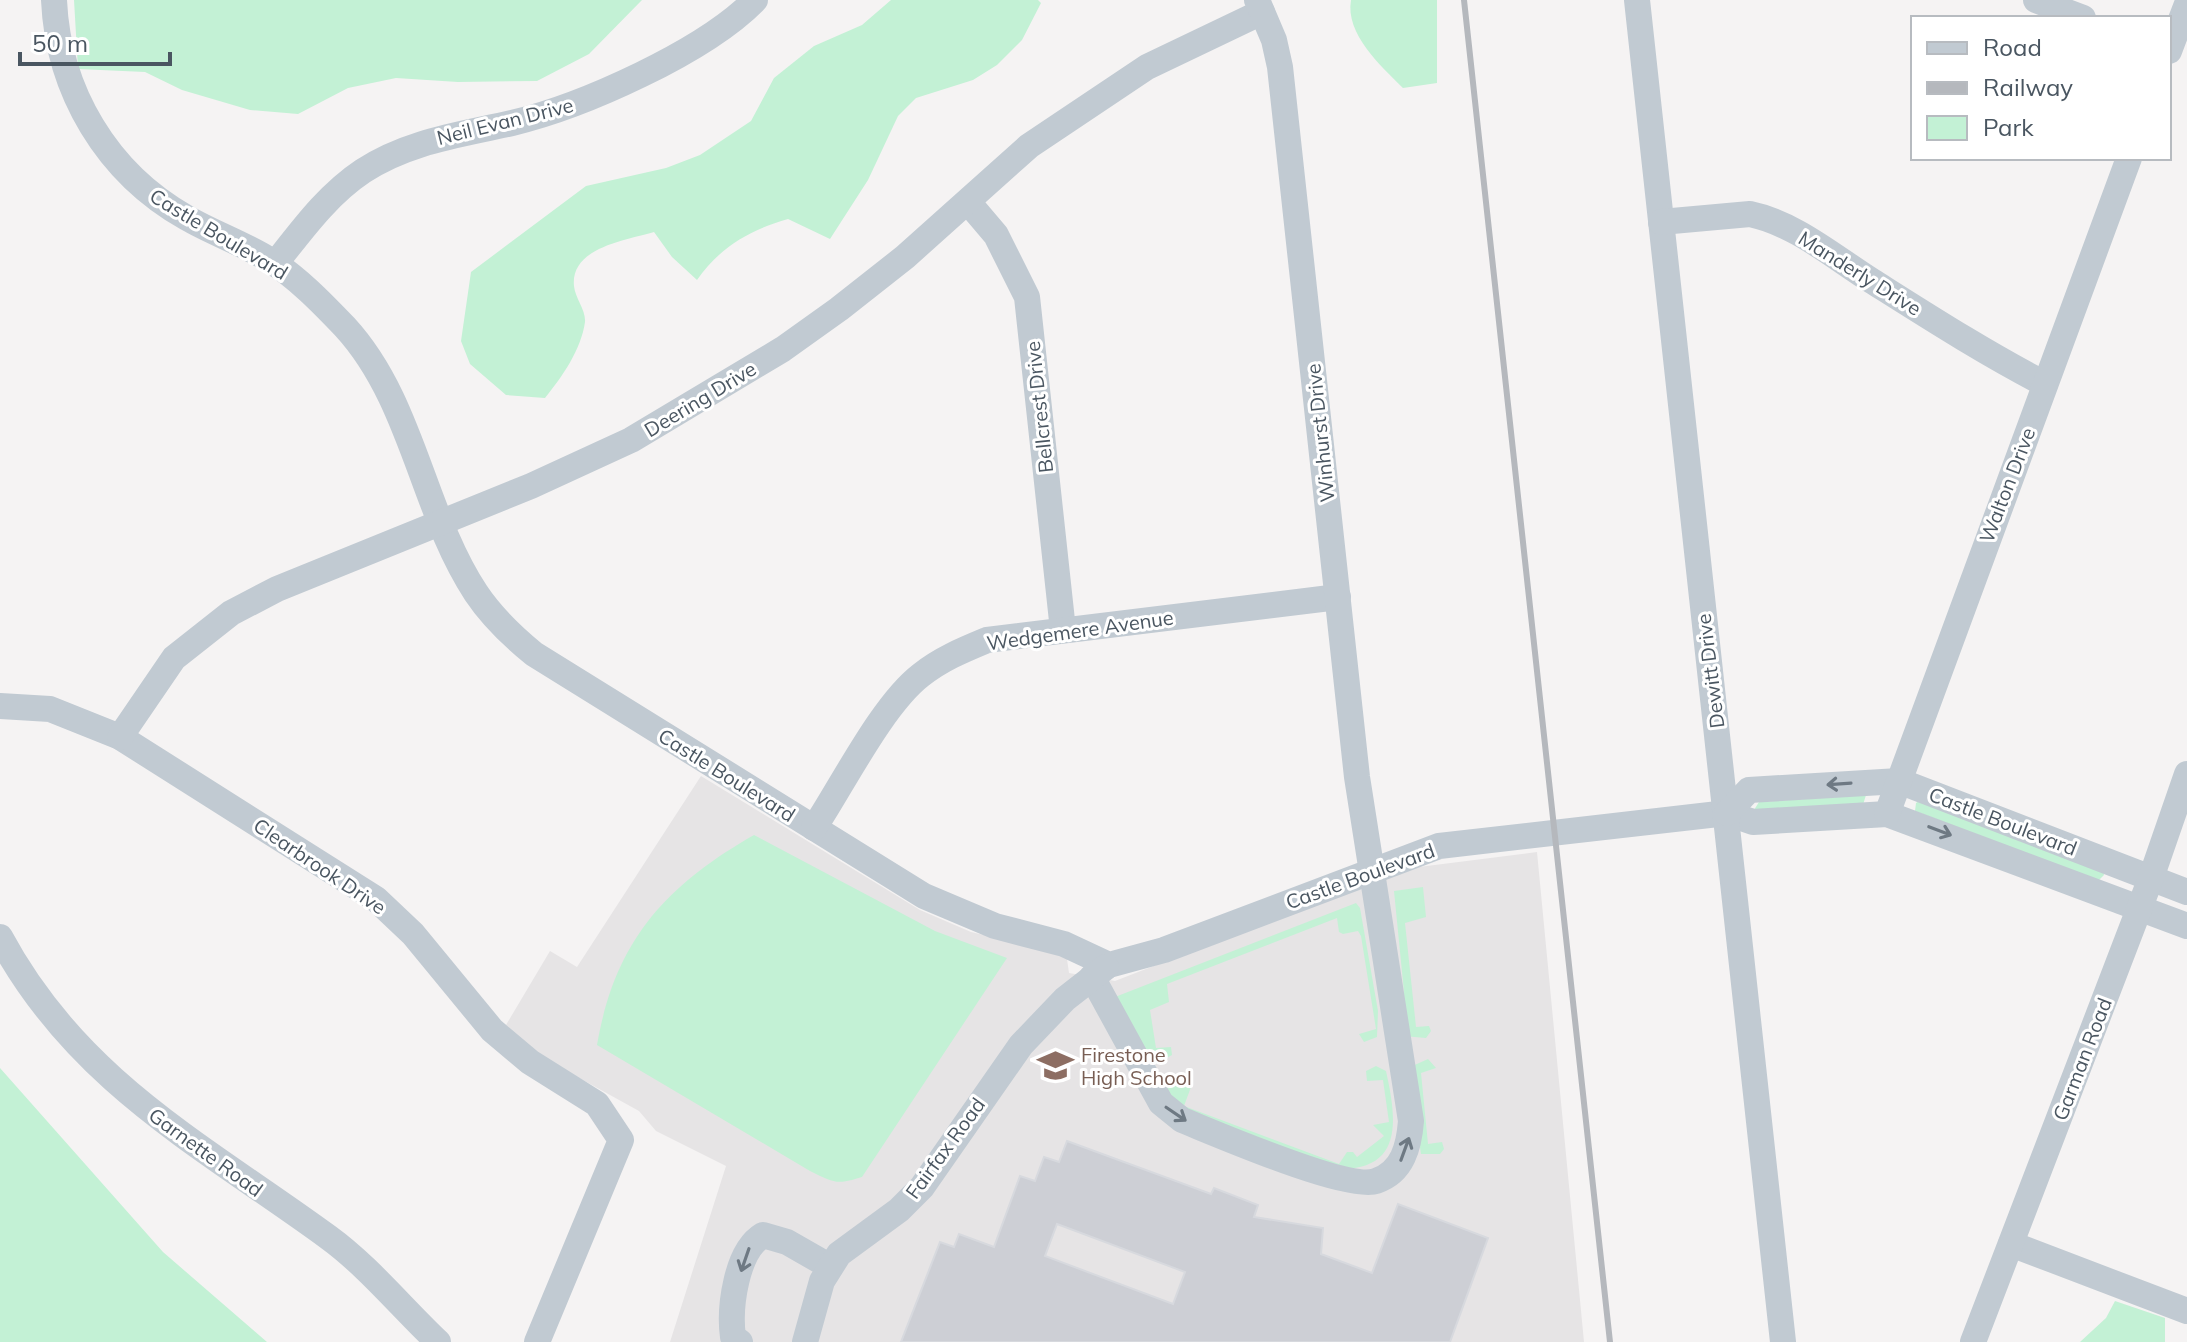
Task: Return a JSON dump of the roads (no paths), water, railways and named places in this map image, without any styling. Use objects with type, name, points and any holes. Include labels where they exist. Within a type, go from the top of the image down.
[{"type":"street","name":"Castle Boulevard","points":[[54,0],[62,57],[76,96],[92,130],[115,160],[157,199],[275,264],[324,304],[353,336],[376,371],[475,592],[497,621],[534,654],[869,865],[952,910],[995,926],[1064,944],[1101,971],[1439,846],[1727,813],[1753,822],[1887,814],[2187,926]]},
{"type":"street","name":"Neil Evan Drive","points":[[275,264],[339,189],[388,157],[434,139],[553,112],[591,98],[708,35],[755,0]]},
{"type":"street","name":"Dewitt Drive","points":[[1637,0],[1783,1342]]},
{"type":"street","points":[[2036,0],[2078,16]]},
{"type":"street","points":[[2171,43],[2187,4]]},
{"type":"street","name":"Deering Drive","points":[[120,737],[174,658],[231,613],[277,589],[443,523],[631,440],[783,349],[905,257],[1029,146],[1147,67],[1259,6]]},
{"type":"street","name":"Winhurst Drive","points":[[1101,971],[1168,1110],[1198,1127],[1357,1184],[1389,1175],[1405,1155],[1411,1121],[1371,869],[1280,67],[1259,6]]},
{"type":"street","name":"Walton Drive","points":[[1887,814],[2128,160]]},
{"type":"street","name":"Bellcrest Drive","points":[[968,202],[996,235],[1027,297],[1063,630]]},
{"type":"street","name":"Manderly Drive","points":[[1661,222],[1750,214],[1764,217],[1798,233],[1984,352],[2045,384]]},
{"type":"street","name":"Wedgemere Avenue","points":[[814,828],[889,711],[922,674],[955,653],[987,640],[1338,597]]},
{"type":"street","name":"Clearbrook Drive","points":[[0,706],[50,709],[120,737],[376,899],[401,921],[497,1035],[530,1062],[597,1104],[621,1140],[537,1342]]},
{"type":"street","name":"Garman Road","points":[[1973,1342],[2151,878],[2187,774]]},
{"type":"street","name":"Castle Boulevard","points":[[1727,813],[1749,790],[1899,781],[2187,892]]},
{"type":"street","name":"Garnette Road","points":[[0,937],[62,1028],[109,1079],[186,1141],[331,1239],[438,1342]]},
{"type":"street","name":"Fairfax Road","points":[[805,1342],[816,1297],[829,1266],[851,1243],[899,1210],[922,1187],[1021,1045],[1046,1017],[1101,971]]},
{"type":"street","points":[[740,1342],[733,1337],[730,1321],[745,1255],[753,1241],[763,1235],[787,1242],[829,1266]]},
{"type":"street","points":[[2011,1244],[2187,1311]]},
{"type":"railway","points":[[1464,0],[1610,1342]]},
{"type":"place","name":"Firestone High School","points":[[1055,1065]]}]
